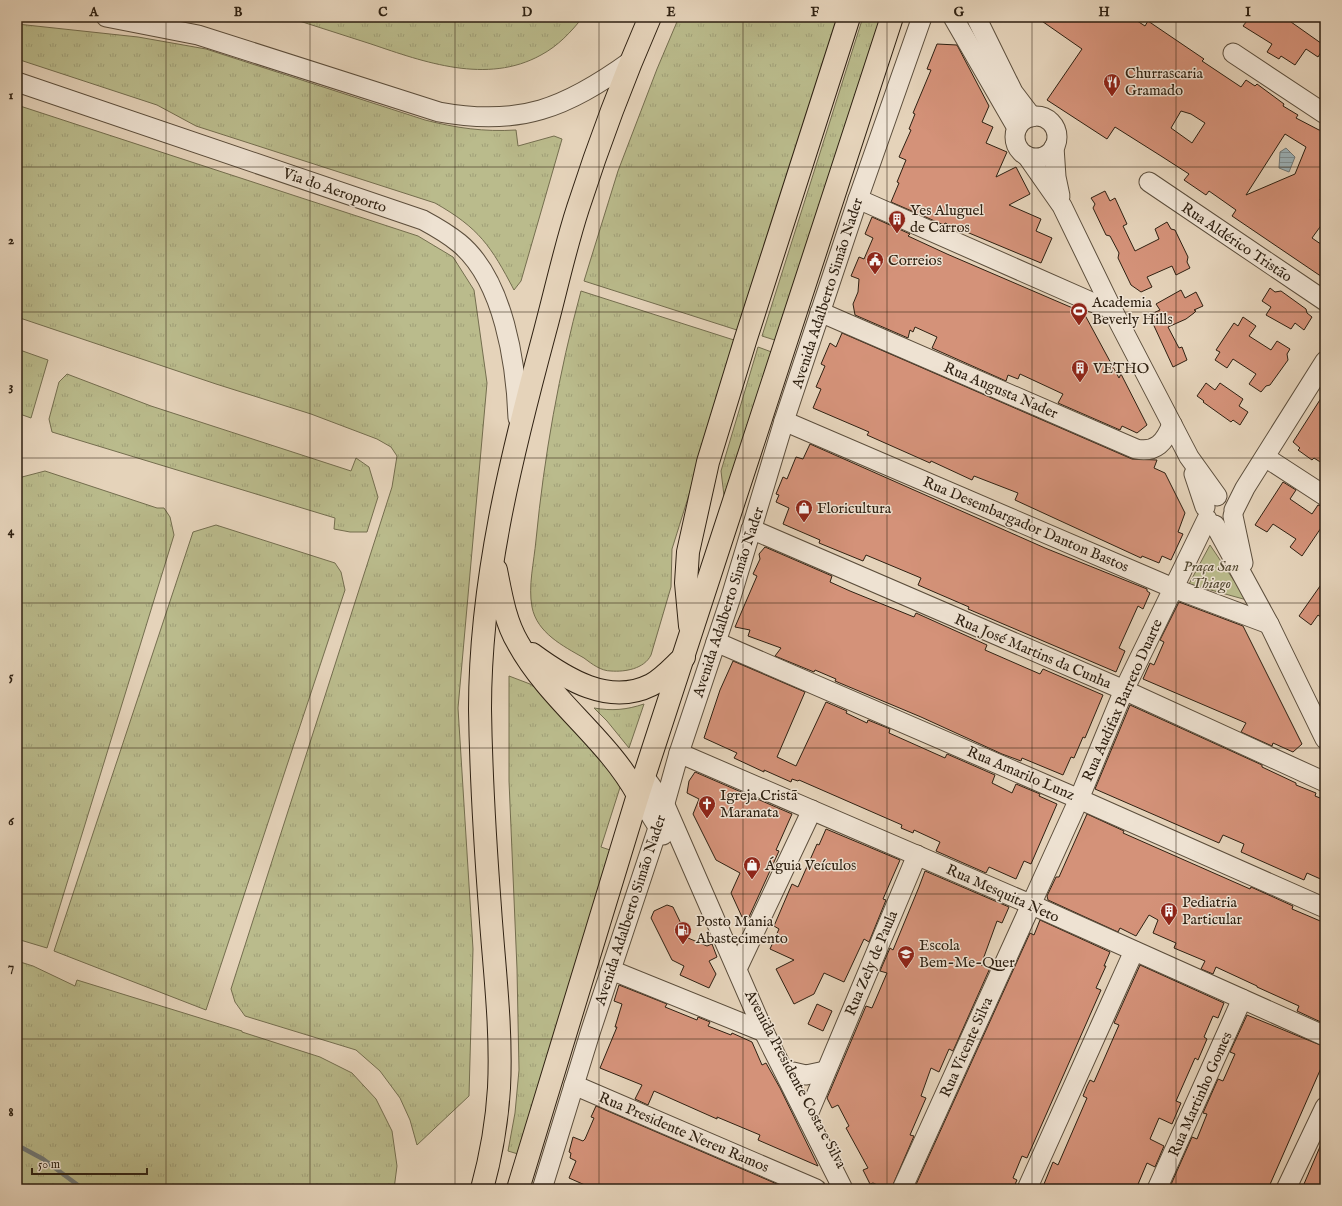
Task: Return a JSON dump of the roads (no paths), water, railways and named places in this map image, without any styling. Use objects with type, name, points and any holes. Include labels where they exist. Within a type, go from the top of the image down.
[{"type":"main road","points":[[482,1189],[494,1131],[499,1088],[496,990],[485,846],[480,708],[486,605],[493,555],[518,430],[577,211],[631,61],[650,17]]},
{"type":"main road","points":[[691,635],[686,583],[688,552],[708,462],[746,338],[849,17]]},
{"type":"main road","name":"Avenida Adalberto Simão Nader","points":[[518,1189],[641,786],[892,17]]},
{"type":"main road","points":[[493,555],[504,610],[517,642],[539,674],[609,753],[628,777],[641,786]]},
{"type":"main road","points":[[517,642],[553,670],[585,687],[614,693],[626,693],[651,685],[684,656]]},
{"type":"street","points":[[106,17],[198,35],[439,112],[462,116],[525,115],[550,108],[593,87],[631,61]]},
{"type":"street","name":"Avenida Adalberto Simão Nader","points":[[542,1189],[610,970],[658,828],[679,753],[716,642],[784,421],[858,199],[922,17]]},
{"type":"street","points":[[953,17],[1017,128]]},
{"type":"street","points":[[976,17],[1013,92],[1032,117]]},
{"type":"street","points":[[1233,53],[1325,114]]},
{"type":"street","name":"Via do Aeroporto","points":[[17,82],[423,220],[444,232],[465,249],[476,261],[490,283],[501,313],[512,358],[517,390],[518,430]]},
{"type":"street","points":[[1062,206],[1056,177],[1054,147],[1056,134],[1050,122],[1045,119],[1032,117],[1026,119],[1017,128],[1015,134],[1017,147],[1026,156],[1062,206],[1112,309],[1189,457],[1220,510],[1248,582],[1325,739]]},
{"type":"street","points":[[1026,156],[1033,158],[1045,156],[1054,147]]},
{"type":"street","name":"Rua Aldérico Tristão","points":[[1149,182],[1325,301]]},
{"type":"street","points":[[858,199],[1082,298],[1112,309]]},
{"type":"street","name":"Rua Augusta Nader","points":[[820,312],[1136,449],[1147,450],[1159,446],[1167,437],[1172,424]]},
{"type":"street","name":"Rua Audifax Barreto Duarte","points":[[1030,904],[1079,798],[1124,690],[1173,588],[1220,510],[1245,488],[1325,361]]},
{"type":"street","name":"Rua Desembargador Danton Bastos","points":[[784,421],[1173,588],[1269,624]]},
{"type":"street","points":[[1265,457],[1325,496]]},
{"type":"street","name":"Rua José Martins da Cunha","points":[[751,529],[1321,777]]},
{"type":"street","name":"Rua Amarilo Lunz","points":[[716,642],[1079,798],[1325,908]]},
{"type":"street","name":"Rua Mesquita Neto","points":[[679,753],[1030,904],[1325,1036]]},
{"type":"street","name":"Avenida Presidente Costa e Silva","points":[[641,786],[665,805],[764,1032],[855,1189]]},
{"type":"street","name":"Avenida Presidente Costa e Silva","points":[[641,786],[658,828],[716,921]]},
{"type":"street","points":[[736,969],[812,810]]},
{"type":"street","name":"Rua Zely de Paula","points":[[809,1112],[917,855]]},
{"type":"street","name":"Rua Vicente Silva","points":[[902,1189],[1030,904]]},
{"type":"street","points":[[1027,1189],[1134,951]]},
{"type":"street","name":"Avenida Presidente Costa e Silva","points":[[736,969],[772,1029],[793,1072],[843,1189]]},
{"type":"street","points":[[610,970],[764,1032]]},
{"type":"street","name":"Rua Martinho Gomes","points":[[1157,1189],[1242,999]]},
{"type":"street","points":[[793,1072],[806,1075],[825,1071]]},
{"type":"street","name":"Rua Presidente Nereu Ramos","points":[[574,1085],[816,1189]]},
{"type":"street","points":[[1286,1189],[1325,1107]]},
{"type":"water","points":[[1286,148],[1295,157],[1289,172],[1279,168],[1280,152]]},
{"type":"waterway","points":[[17,1145],[43,1159],[83,1189]]},
{"type":"place","name":"Churrascaria Gramado","points":[[1112,97]]},
{"type":"place","name":"Yes Aluguel de Carros","points":[[897,234]]},
{"type":"place","name":"Correios","points":[[875,275]]},
{"type":"place","name":"Academia Beverly Hills","points":[[1079,326]]},
{"type":"place","name":"VETHO","points":[[1080,383]]},
{"type":"place","name":"Floricultura","points":[[804,523]]},
{"type":"place","name":"Igreja Cristã Maranata","points":[[707,819]]},
{"type":"place","name":"Águia Veículos","points":[[752,880]]},
{"type":"place","name":"Pediatria Particular","points":[[1169,926]]},
{"type":"place","name":"Posto Mania Abastecimento","points":[[683,945]]},
{"type":"place","name":"Escola Bem-Me-Quer","points":[[906,969]]},
{"type":"park label","name":"Praça San Thiago","points":[[1211,574]]}]
